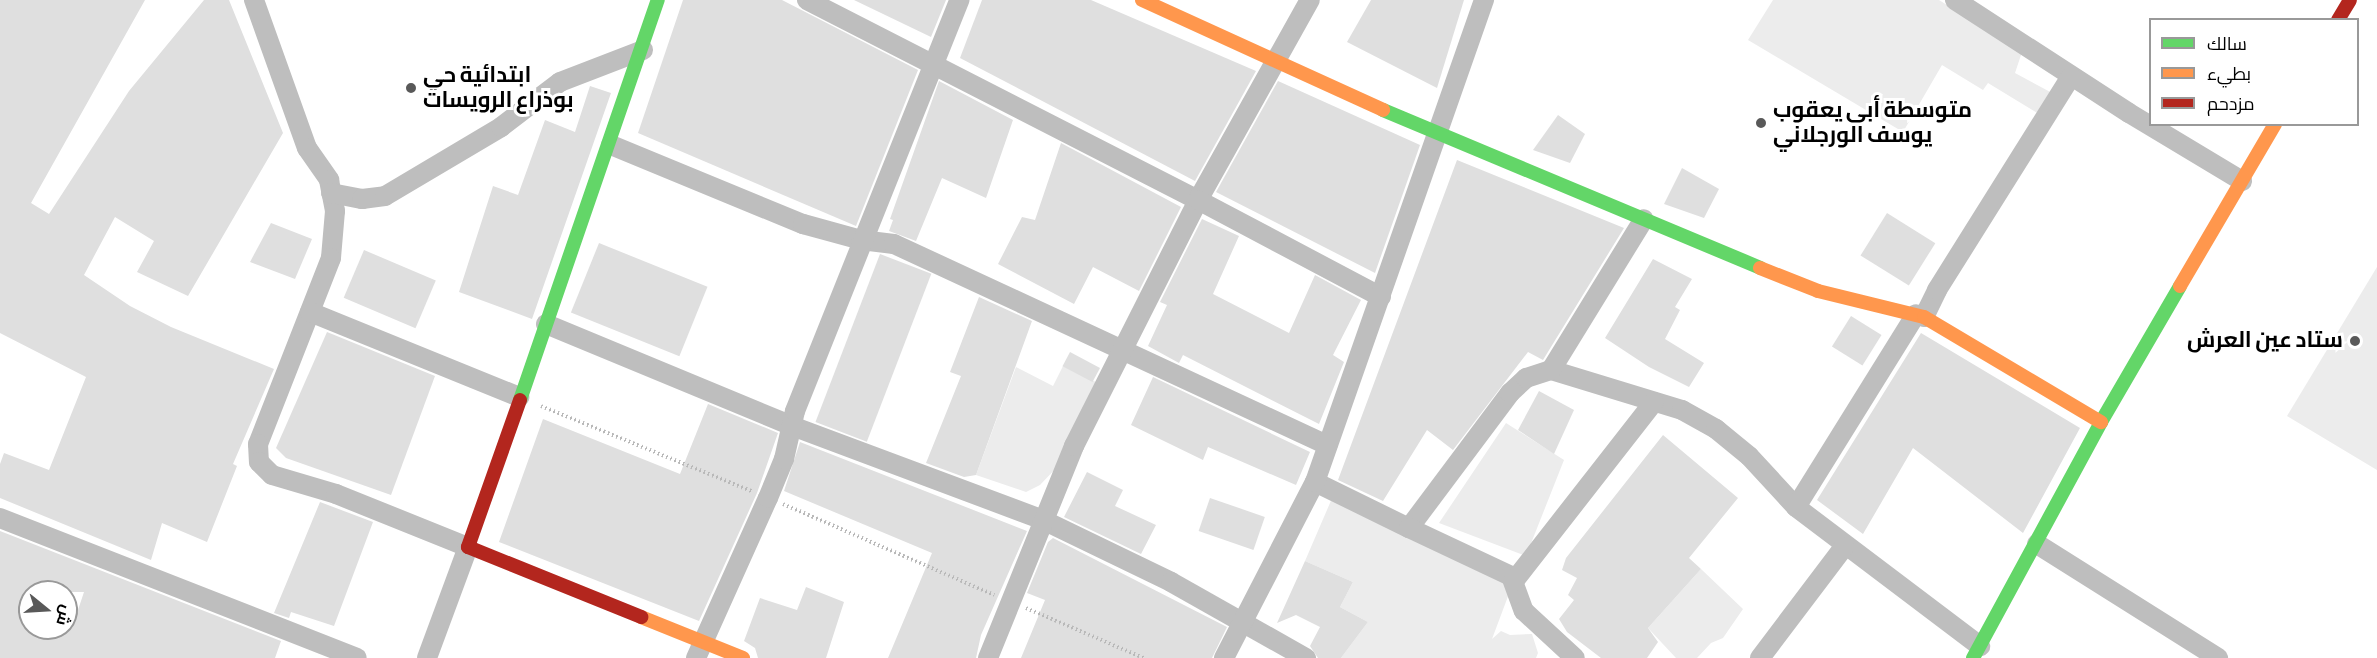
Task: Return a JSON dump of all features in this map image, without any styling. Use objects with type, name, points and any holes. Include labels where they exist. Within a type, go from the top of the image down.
[{"type":"street","points":[[254,0],[307,148],[329,180],[335,211],[331,258],[258,444],[259,462],[272,475],[336,494],[468,547],[698,651],[743,658]]},
{"type":"street","points":[[427,658],[611,145],[658,0]]},
{"type":"street","points":[[807,0],[1198,200],[1381,297]]},
{"type":"street","points":[[698,651],[768,498],[792,426],[861,240],[958,0]]},
{"type":"street","points":[[1142,0],[1275,63],[1439,136],[1818,291],[1920,315],[2101,422]]},
{"type":"street","points":[[988,658],[1043,520],[1121,348],[1198,200],[1310,0]]},
{"type":"street","points":[[1224,658],[1316,482],[1439,136],[1484,0]]},
{"type":"street","points":[[1955,0],[2149,124]]},
{"type":"street","points":[[2339,18],[2350,0]]},
{"type":"street","points":[[332,193],[362,199],[393,192],[501,127],[560,82],[643,50]]},
{"type":"street","points":[[1796,507],[1937,290],[2071,76]]},
{"type":"street","points":[[2152,126],[2242,181]]},
{"type":"street","points":[[1409,528],[1510,393],[1526,378],[1551,370],[1682,410],[1732,440],[1796,507],[1976,652],[2037,544],[2101,422],[2274,126]]},
{"type":"street","points":[[611,145],[803,224],[861,240],[894,244],[1328,445]]},
{"type":"street","points":[[1551,370],[1644,219]]},
{"type":"street","points":[[310,312],[519,397]]},
{"type":"street","points":[[546,324],[792,426],[1043,520],[1244,621],[1306,658]]},
{"type":"street","points":[[1514,581],[1654,402]]},
{"type":"street","points":[[1316,482],[1506,573],[1514,581],[1524,612],[1575,658]]},
{"type":"street","points":[[0,518],[357,658]]},
{"type":"street","points":[[2037,544],[2218,658]]},
{"type":"street","points":[[1760,658],[1844,547]]},
{"type":"path","points":[[519,397],[768,498],[1144,658]]},
{"type":"shaded area","points":[[1773,0],[1939,0],[2022,52],[2015,73],[2054,94],[2039,114],[1988,83],[1983,90],[1942,65],[1903,132],[1748,40]]},
{"type":"shaded area","name":"ستاد عين العرش","points":[[2377,267],[2377,470],[2287,416]]},
{"type":"shaded area","points":[[1063,366],[1100,384],[1059,465],[1040,485],[1026,492],[976,475],[1016,367],[1053,386]]},
{"type":"shaded area","points":[[1506,423],[1564,460],[1526,556],[1439,523]]},
{"type":"shaded area","points":[[1333,496],[1513,583],[1492,639],[1501,631],[1510,635],[1532,634],[1538,653],[1536,658],[1341,658],[1368,622],[1340,607],[1353,582],[1305,561]]},
{"type":"shaded area","points":[[1701,569],[1743,609],[1723,638],[1711,643],[1697,658],[1676,658],[1648,628]]},
{"type":"building","points":[[0,0],[145,0],[31,203],[49,214],[129,91],[204,0],[229,0],[283,133],[188,296],[137,272],[154,241],[115,217],[84,275],[130,306],[171,327],[274,369],[233,464],[237,466],[207,542],[162,523],[151,560],[0,498],[0,464],[4,453],[49,470],[86,377],[0,333]]},
{"type":"building","points":[[683,0],[782,0],[918,70],[856,226],[638,133]]},
{"type":"building","points":[[854,0],[946,0],[931,37]]},
{"type":"building","points":[[982,0],[1091,0],[1256,71],[1195,181],[960,58]]},
{"type":"building","points":[[1371,0],[1464,0],[1437,88],[1347,42]]},
{"type":"building","points":[[939,81],[1013,120],[986,198],[942,178],[916,241],[889,231],[893,220],[890,219]]},
{"type":"building","points":[[1278,81],[1420,145],[1375,273],[1216,192]]},
{"type":"building","points":[[590,86],[611,93],[532,319],[459,292],[493,186],[518,195],[545,120],[575,132]]},
{"type":"building","points":[[1558,115],[1585,134],[1570,163],[1533,150]]},
{"type":"building","points":[[1061,143],[1181,207],[1139,291],[1093,267],[1074,304],[998,264],[1022,217],[1035,220]]},
{"type":"building","points":[[1457,160],[1624,228],[1543,360],[1528,352],[1453,450],[1427,430],[1383,501],[1338,480]]},
{"type":"building","points":[[1682,168],[1719,189],[1704,218],[1664,204]]},
{"type":"building","points":[[1887,213],[1935,243],[1909,286],[1861,255]]},
{"type":"building","points":[[1202,219],[1239,236],[1213,294],[1289,333],[1315,275],[1361,300],[1333,355],[1344,362],[1319,424],[1183,355],[1179,363],[1148,346],[1167,305],[1160,302]]},
{"type":"building","points":[[271,223],[312,239],[295,279],[250,262]]},
{"type":"building","points":[[599,243],[707,287],[679,356],[571,313]]},
{"type":"building","points":[[364,250],[436,280],[415,328],[344,298]]},
{"type":"building","points":[[880,254],[931,274],[867,442],[815,422]]},
{"type":"building","points":[[1653,259],[1692,279],[1675,307],[1680,310],[1665,339],[1704,363],[1689,387],[1649,367],[1605,338]]},
{"type":"building","points":[[979,297],[1032,321],[976,475],[964,477],[926,463],[961,376],[950,372]]},
{"type":"building","points":[[1851,316],[1882,335],[1862,366],[1832,347]]},
{"type":"building","points":[[327,332],[435,376],[391,495],[286,458],[276,448]]},
{"type":"building","points":[[1921,333],[2080,428],[2023,533],[1913,448],[1863,534],[1817,500]]},
{"type":"building","points":[[1070,352],[1100,368],[1093,382],[1062,366]]},
{"type":"building","points":[[1153,377],[1310,452],[1296,485],[1208,447],[1203,460],[1131,425]]},
{"type":"building","points":[[1539,391],[1574,410],[1554,454],[1518,430]]},
{"type":"building","points":[[708,404],[778,433],[757,493],[699,621],[499,542],[543,419],[680,474]]},
{"type":"building","points":[[1663,435],[1738,498],[1689,558],[1701,569],[1648,628],[1658,642],[1647,658],[1601,658],[1567,632],[1559,619],[1574,600],[1568,595],[1577,578],[1562,570],[1566,558]]},
{"type":"building","points":[[800,442],[1027,531],[981,635],[976,658],[888,658],[932,553],[784,491]]},
{"type":"building","points":[[1087,472],[1123,490],[1115,506],[1156,525],[1141,554],[1064,517]]},
{"type":"building","points":[[1210,498],[1265,517],[1253,550],[1199,531]]},
{"type":"building","points":[[320,502],[373,522],[334,626],[291,612],[289,618],[274,613]]},
{"type":"building","points":[[0,531],[281,641],[275,658],[0,658]]},
{"type":"building","points":[[1053,538],[1227,627],[1212,658],[1021,658],[1045,600],[1027,593],[1048,542]]},
{"type":"building","points":[[1305,561],[1353,582],[1340,607],[1368,622],[1341,658],[1318,658],[1310,646],[1320,627],[1296,615],[1277,623]]},
{"type":"building","points":[[806,587],[844,602],[826,658],[758,658],[755,648],[744,641],[760,598],[797,610]]},
{"type":"traffic: fast","points":[[520,400],[658,0]]},
{"type":"traffic: fast","points":[[1383,110],[1760,268]]},
{"type":"traffic: fast","points":[[1973,658],[2101,422],[2180,286]]},
{"type":"traffic: slow","points":[[1142,0],[1383,110]]},
{"type":"traffic: slow","points":[[2180,286],[2274,126]]},
{"type":"traffic: slow","points":[[1760,268],[1818,291],[1924,317],[2101,422]]},
{"type":"traffic: slow","points":[[641,617],[743,658]]},
{"type":"traffic: jam","points":[[2339,18],[2350,0]]},
{"type":"traffic: jam","points":[[520,400],[468,547],[641,617]]},
{"type":"place","name":"ابتدائية حي بوذراع الرويسات","points":[[411,88]]},
{"type":"place","name":"متوسطة أبي يعقوب يوسف الورجلاني","points":[[1761,123]]},
{"type":"place","name":"ستاد عين العرش","points":[[2355,341]]}]
